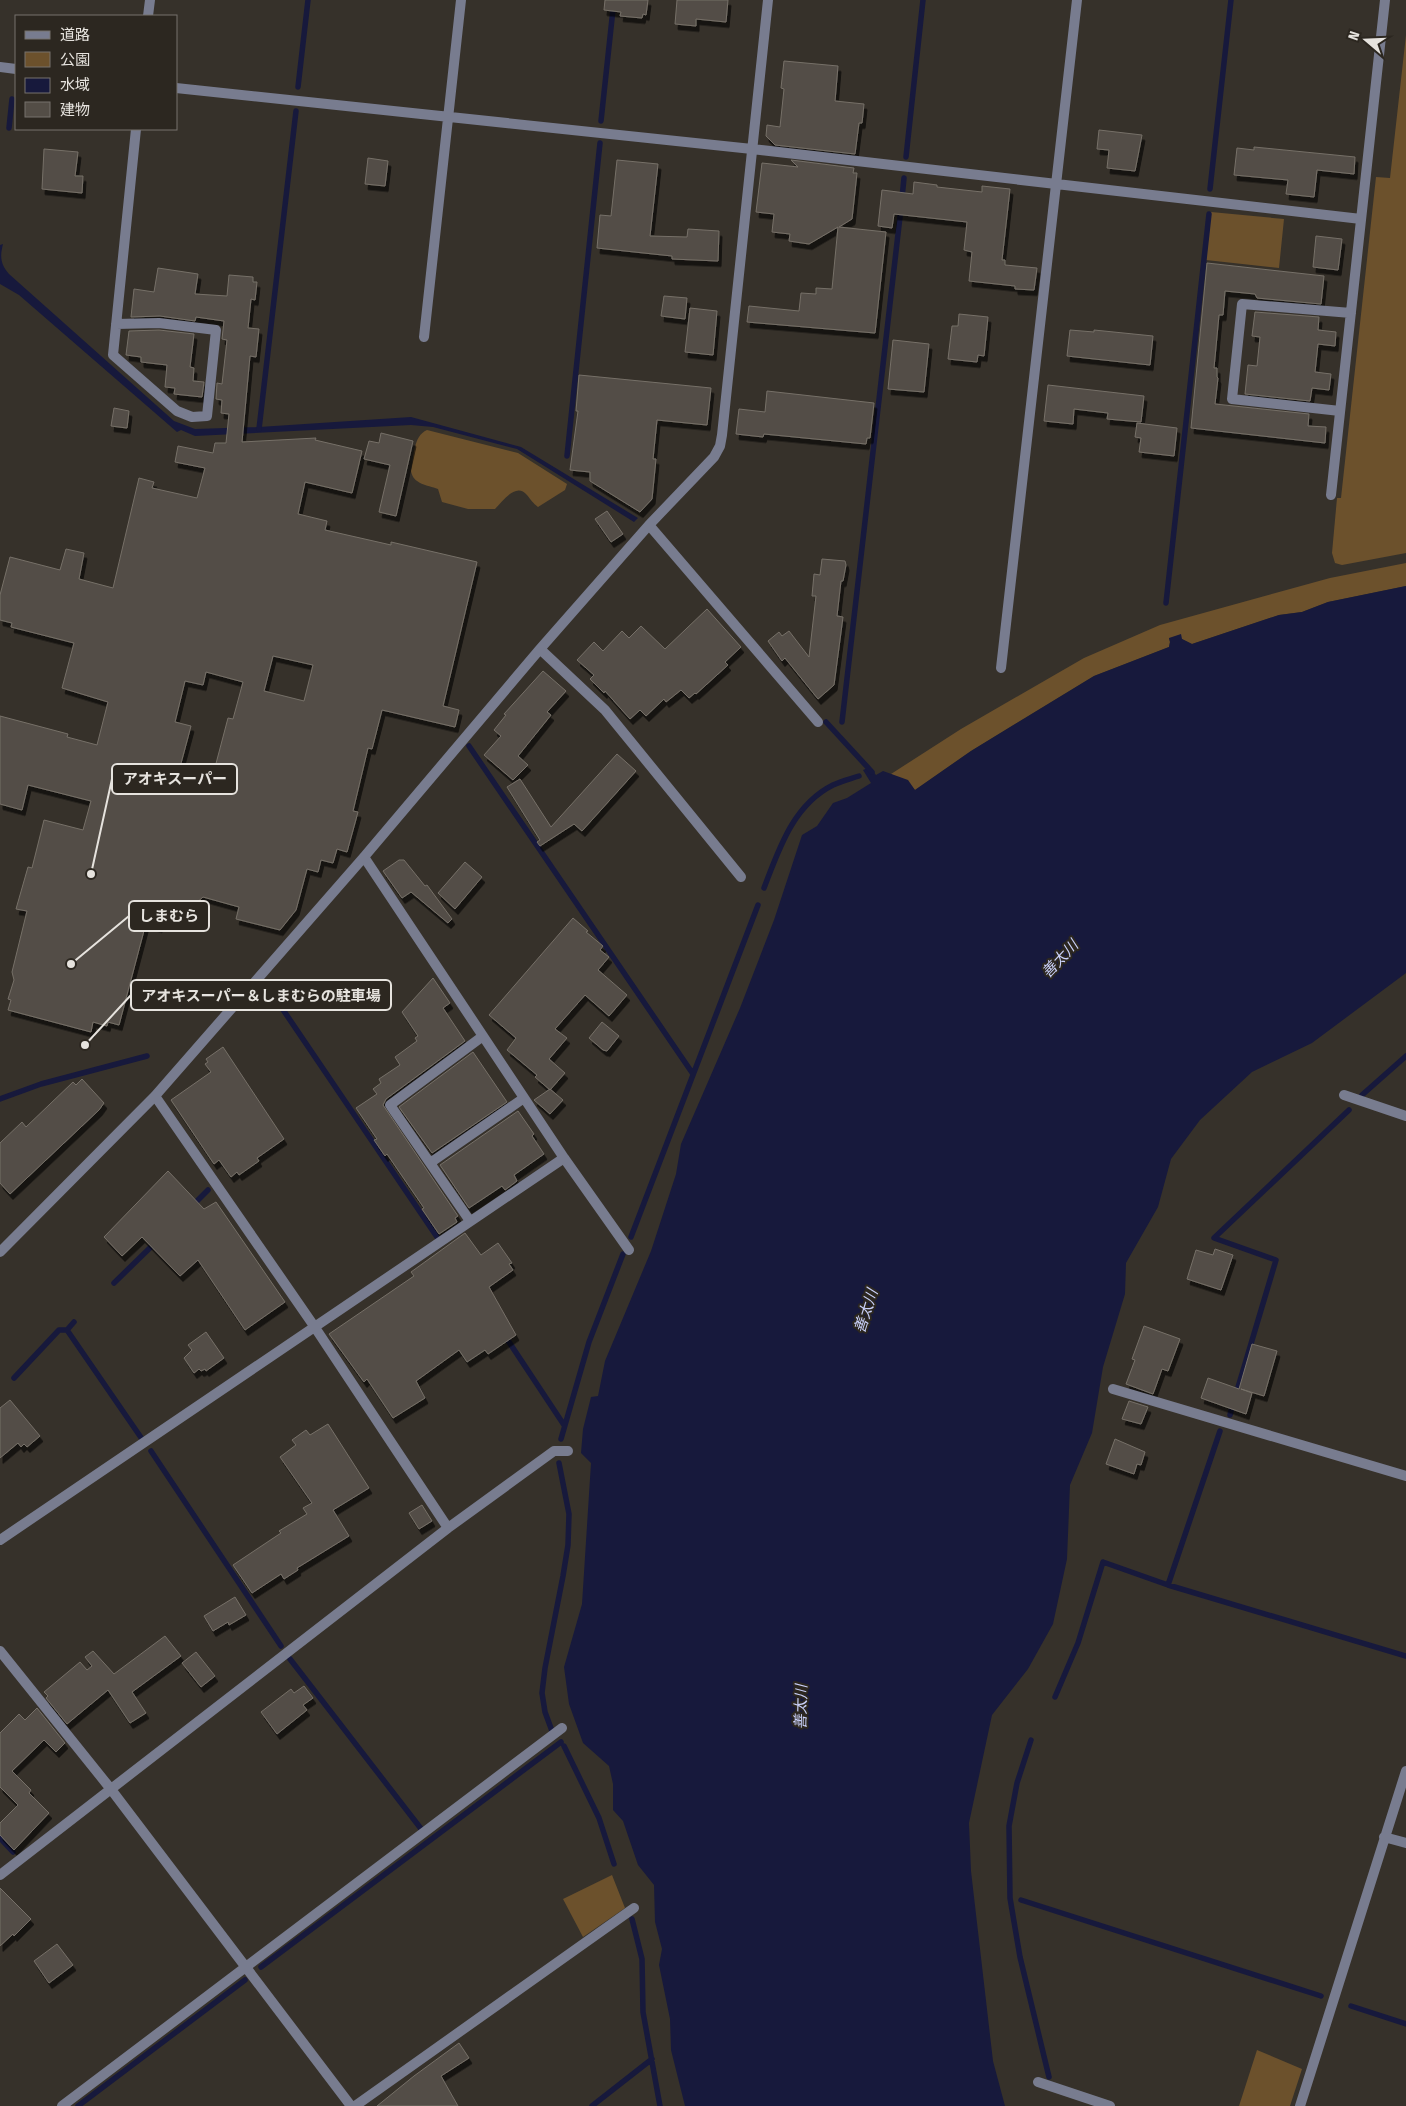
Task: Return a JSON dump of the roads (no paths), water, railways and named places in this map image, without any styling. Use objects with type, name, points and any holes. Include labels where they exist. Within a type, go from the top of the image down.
[{"type":"street","points":[[148,15],[150,0]]},
{"type":"street","points":[[424,337],[461,0]]},
{"type":"street","points":[[0,1252],[155,1096],[364,858],[540,649],[649,525],[714,457],[720,446],[768,0]]},
{"type":"street","points":[[1001,668],[1058,183],[1077,0]]},
{"type":"street","points":[[1331,495],[1385,0]]},
{"type":"street","points":[[0,67],[15,69]]},
{"type":"street","points":[[178,88],[752,148],[1361,219]]},
{"type":"street","points":[[116,324],[159,323],[216,330],[207,416],[192,416],[177,411],[113,355],[116,324],[136,130]]},
{"type":"street","points":[[1340,411],[1232,399],[1242,304],[1351,313]]},
{"type":"street","points":[[649,525],[818,722]]},
{"type":"street","points":[[540,649],[605,710],[741,877]]},
{"type":"street","points":[[364,858],[564,1158],[628,1250]]},
{"type":"street","points":[[470,1221],[390,1105],[483,1036]]},
{"type":"street","points":[[1344,1095],[1406,1116]]},
{"type":"street","points":[[155,1096],[314,1326],[448,1528]]},
{"type":"street","points":[[430,1163],[524,1098]]},
{"type":"street","points":[[0,1540],[564,1158]]},
{"type":"street","points":[[1113,1389],[1406,1476]]},
{"type":"street","points":[[0,1875],[448,1528],[554,1450],[568,1450]]},
{"type":"street","points":[[0,1651],[110,1788],[351,2106]]},
{"type":"street","points":[[62,2106],[562,1728]]},
{"type":"street","points":[[1300,2106],[1406,1771]]},
{"type":"street","points":[[1384,1837],[1406,1844]]},
{"type":"street","points":[[355,2106],[634,1908]]},
{"type":"street","points":[[1038,2082],[1110,2106]]},
{"type":"water","points":[[3,244],[2,260],[9,274],[174,421],[195,429],[259,427],[411,417],[521,447],[638,518],[634,522],[517,449],[433,427],[411,425],[195,436],[181,430],[177,432],[19,295],[0,284],[0,245]]},
{"type":"water","name":"善太川","points":[[1406,586],[1406,973],[1312,1043],[1252,1072],[1200,1120],[1171,1159],[1158,1207],[1126,1263],[1125,1294],[1103,1367],[1092,1433],[1070,1485],[1067,1559],[1053,1624],[1028,1669],[992,1715],[969,1823],[971,1871],[993,2061],[1005,2106],[685,2106],[671,2050],[670,2019],[659,1965],[662,1949],[655,1922],[654,1885],[638,1865],[623,1821],[613,1810],[613,1784],[609,1766],[583,1743],[569,1704],[564,1667],[582,1604],[591,1463],[581,1453],[583,1429],[591,1397],[598,1396],[605,1361],[651,1251],[676,1174],[681,1144],[740,1008],[774,920],[802,835],[817,826],[833,803],[847,798],[871,783],[863,770],[870,767],[876,775],[883,771],[908,780],[915,790],[971,751],[1094,676],[1169,647],[1169,638],[1181,634],[1182,639],[1192,644],[1279,615],[1302,612],[1328,602]]},
{"type":"waterway","points":[[298,87],[308,0]]},
{"type":"waterway","points":[[601,121],[614,0]]},
{"type":"waterway","points":[[906,157],[923,0]]},
{"type":"waterway","points":[[1210,189],[1231,0]]},
{"type":"waterway","points":[[9,128],[12,99]]},
{"type":"waterway","points":[[259,429],[296,111]]},
{"type":"waterway","points":[[567,456],[600,143]]},
{"type":"waterway","points":[[902,198],[904,178]]},
{"type":"waterway","points":[[842,722],[901,208]]},
{"type":"waterway","points":[[1166,603],[1209,214]]},
{"type":"waterway","points":[[826,722],[872,772]]},
{"type":"waterway","points":[[469,746],[693,1074]]},
{"type":"waterway","points":[[764,888],[775,858],[789,829],[807,804],[833,785],[859,776]]},
{"type":"waterway","points":[[631,1237],[758,905]]},
{"type":"waterway","points":[[269,989],[437,1237]]},
{"type":"waterway","points":[[0,1099],[41,1084],[147,1056]]},
{"type":"waterway","points":[[1362,1095],[1406,1056]]},
{"type":"waterway","points":[[1236,1394],[1276,1260],[1214,1238],[1349,1110]]},
{"type":"waterway","points":[[192,1206],[208,1190]]},
{"type":"waterway","points":[[114,1283],[157,1241]]},
{"type":"waterway","points":[[561,1439],[589,1342],[623,1254]]},
{"type":"waterway","points":[[74,1322],[67,1330],[142,1439]]},
{"type":"waterway","points":[[14,1378],[59,1330],[67,1330]]},
{"type":"waterway","points":[[505,1336],[564,1425]]},
{"type":"waterway","points":[[1230,1415],[1233,1403]]},
{"type":"waterway","points":[[1055,1697],[1078,1643],[1103,1562],[1168,1585],[1220,1431]]},
{"type":"waterway","points":[[151,1451],[281,1646]]},
{"type":"waterway","points":[[552,1731],[545,1712],[542,1693],[568,1545],[569,1514],[559,1463]]},
{"type":"waterway","points":[[1168,1585],[1406,1656]]},
{"type":"waterway","points":[[290,1659],[422,1830]]},
{"type":"waterway","points":[[1031,1740],[1017,1783],[1009,1826],[1010,1898],[1020,1957],[1049,2077]]},
{"type":"waterway","points":[[261,1967],[561,1742]]},
{"type":"waterway","points":[[564,1746],[599,1818],[614,1864]]},
{"type":"waterway","points":[[0,1838],[13,1852]]},
{"type":"waterway","points":[[1021,1900],[1321,1996]]},
{"type":"waterway","points":[[632,1919],[642,1959],[643,2012],[660,2106]]},
{"type":"waterway","points":[[78,2106],[245,1980]]},
{"type":"waterway","points":[[1351,2006],[1406,2024]]},
{"type":"waterway","points":[[592,2106],[652,2059]]},
{"type":"place","name":"アオキスーパー","points":[[91,874]]},
{"type":"place","name":"しまむら","points":[[71,964]]},
{"type":"place","name":"アオキスーパー＆しまむらの駐車場","points":[[85,1045]]}]
